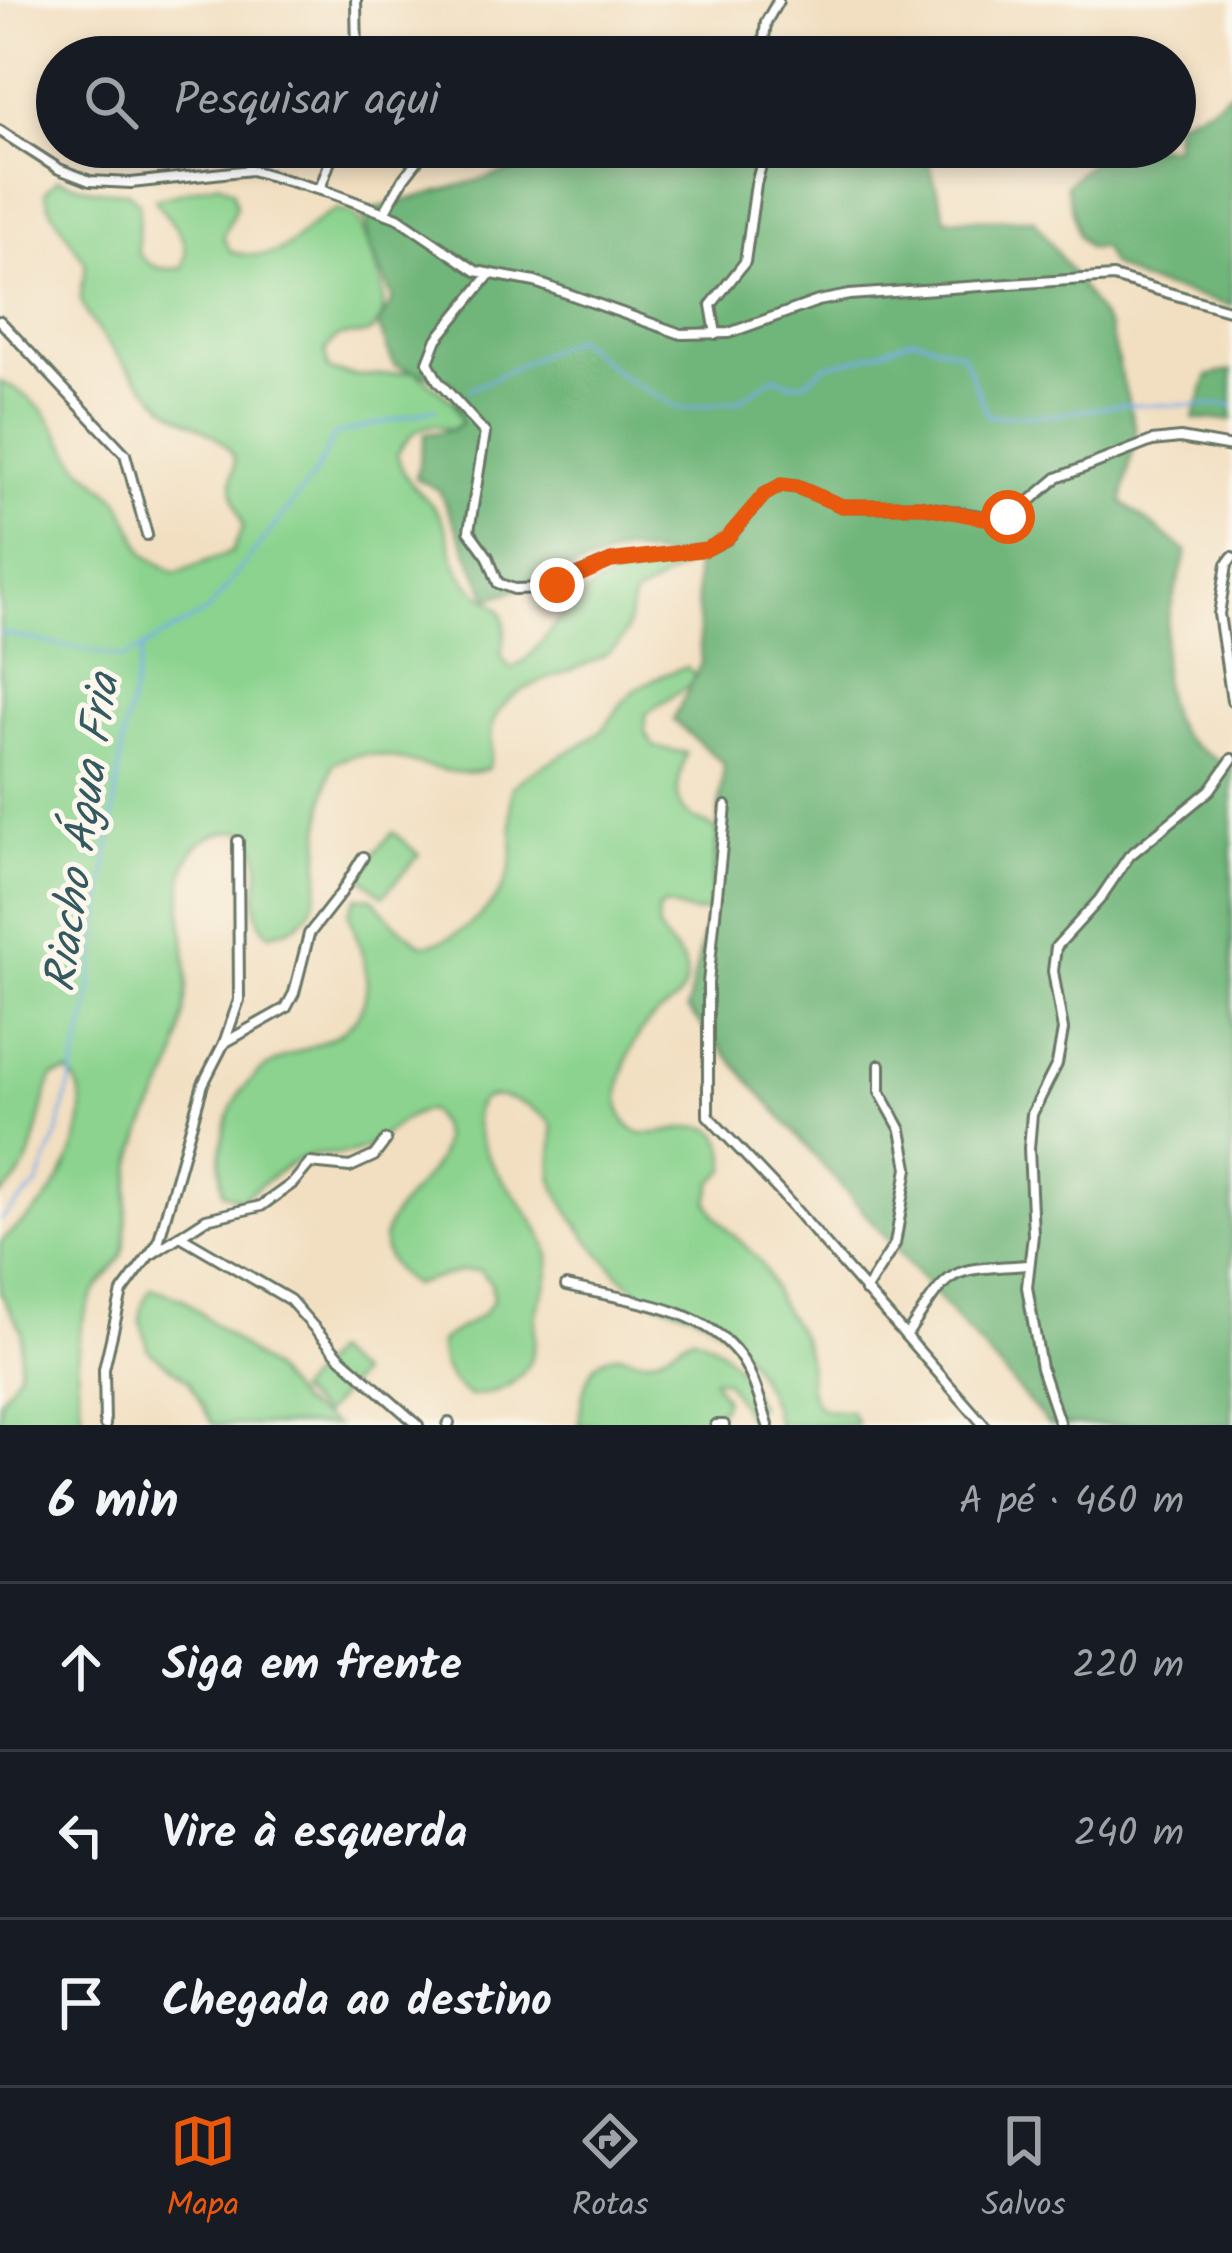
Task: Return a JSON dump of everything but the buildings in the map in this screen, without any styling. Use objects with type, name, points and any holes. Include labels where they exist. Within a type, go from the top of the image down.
[{"type":"street","points":[[356,0],[357,36]]},
{"type":"street","points":[[764,36],[778,1]]},
{"type":"street","points":[[0,131],[36,154]]},
{"type":"street","points":[[57,168],[90,181],[153,181],[250,170],[385,211],[454,259],[490,274],[535,282],[664,331],[716,334],[849,295],[1082,277],[1124,279],[1232,311]]},
{"type":"street","points":[[320,189],[328,168]]},
{"type":"street","points":[[385,211],[412,168]]},
{"type":"street","points":[[716,334],[711,304],[745,262],[760,168]]},
{"type":"street","points":[[490,274],[436,339],[428,362],[437,381],[483,427],[469,531],[488,557],[498,583],[507,588],[546,588],[611,561],[707,549],[727,538],[764,495],[781,485],[842,506],[919,506],[998,519],[1017,512],[1057,478],[1152,441],[1180,438],[1232,447]]},
{"type":"street","points":[[0,321],[125,454],[146,535]]},
{"type":"street","points":[[1232,557],[1219,614],[1232,701]]},
{"type":"street","points":[[1060,1425],[1042,1368],[1027,1287],[1033,1235],[1032,1114],[1057,1064],[1063,1030],[1053,971],[1056,947],[1099,900],[1129,856],[1198,801],[1232,759]]},
{"type":"street","points":[[726,806],[708,983],[710,1061],[705,1110],[984,1425]]},
{"type":"street","points":[[105,1425],[104,1369],[122,1292],[151,1255],[162,1231],[203,1084],[234,1021],[242,980],[238,841]]},
{"type":"street","points":[[224,1043],[286,1008],[309,934],[363,857]]},
{"type":"street","points":[[865,1291],[895,1244],[908,1168],[901,1130],[880,1092],[880,1065]]},
{"type":"street","points":[[151,1255],[213,1216],[261,1206],[293,1183],[310,1163],[350,1167],[374,1156],[386,1140]]},
{"type":"street","points":[[182,1237],[290,1300],[340,1357],[418,1425]]},
{"type":"street","points":[[906,1336],[948,1276],[968,1269],[1029,1265]]},
{"type":"street","points":[[566,1286],[665,1310],[716,1333],[747,1368],[769,1425]]},
{"type":"green space","points":[[1232,91],[1232,306],[1141,281],[1111,265],[1103,248],[1088,248],[1078,235],[1066,185],[1085,168],[1196,168],[1196,112]]},
{"type":"green space","points":[[523,168],[930,168],[946,219],[1034,219],[1109,328],[1136,432],[1122,502],[1187,552],[1164,641],[1169,709],[1182,736],[1232,769],[1232,1425],[1049,1425],[687,1009],[709,911],[724,764],[673,720],[701,663],[695,561],[624,551],[489,599],[439,490],[416,478],[425,434],[452,430],[462,423],[451,382],[394,365],[378,325],[393,300],[369,243],[363,212]]},
{"type":"green space","points":[[58,179],[94,190],[128,192],[139,203],[138,253],[163,269],[182,268],[185,247],[155,199],[219,183],[233,191],[236,207],[223,237],[231,252],[252,255],[280,251],[337,210],[354,214],[380,278],[382,314],[376,327],[364,334],[335,339],[325,351],[328,369],[361,376],[415,371],[453,402],[462,423],[452,430],[434,425],[420,429],[397,454],[411,483],[440,516],[459,570],[501,612],[505,635],[501,656],[511,669],[531,655],[570,607],[601,583],[654,563],[695,560],[634,597],[627,630],[615,647],[509,700],[494,721],[487,769],[448,771],[370,755],[333,764],[322,816],[317,891],[299,923],[269,934],[260,922],[256,909],[259,858],[243,831],[216,834],[198,845],[182,883],[187,986],[178,1050],[136,1152],[123,1253],[88,1305],[79,1339],[84,1425],[0,1425],[0,1400],[19,1371],[22,1331],[0,1292],[0,1243],[43,1204],[62,1176],[77,1140],[82,1103],[69,1073],[53,1076],[30,1156],[0,1196],[0,382],[44,411],[80,466],[119,500],[145,555],[175,573],[232,552],[243,527],[232,488],[234,459],[228,449],[152,393],[85,311],[81,296],[86,264],[45,192]]},
{"type":"green space","points":[[1232,370],[1232,420],[1193,419],[1208,376]]},
{"type":"green space","points":[[687,667],[698,679],[645,715],[645,732],[654,747],[686,753],[678,788],[680,804],[718,834],[709,911],[693,913],[665,905],[658,910],[659,929],[687,975],[679,997],[647,1024],[635,1042],[622,1078],[621,1112],[631,1128],[645,1133],[699,1127],[714,1131],[723,1144],[726,1170],[713,1182],[708,1202],[763,1266],[803,1340],[814,1400],[832,1411],[850,1411],[858,1425],[778,1425],[759,1376],[726,1333],[698,1315],[645,1296],[595,1247],[556,1188],[552,1124],[516,1101],[490,1097],[481,1102],[477,1129],[490,1161],[540,1232],[549,1272],[537,1309],[531,1358],[519,1377],[491,1392],[468,1396],[455,1384],[443,1366],[440,1341],[483,1314],[493,1300],[491,1283],[479,1270],[412,1285],[389,1260],[384,1237],[393,1216],[439,1156],[442,1134],[429,1110],[411,1116],[358,1151],[302,1158],[239,1199],[223,1193],[222,1145],[237,1098],[274,1062],[336,1035],[352,1023],[363,1004],[366,969],[349,913],[357,897],[373,898],[422,945],[465,928],[490,906],[511,865],[512,787],[599,733],[635,690]]},
{"type":"green space","points":[[393,832],[419,855],[383,896],[357,873]]},
{"type":"green space","points":[[151,1288],[182,1298],[272,1371],[300,1404],[336,1425],[213,1425],[189,1381],[149,1351],[140,1319]]},
{"type":"green space","points":[[693,1336],[716,1347],[741,1372],[758,1406],[749,1419],[726,1381],[714,1378],[725,1399],[705,1425],[579,1425],[587,1380],[599,1362],[619,1355],[655,1358]]},
{"type":"green space","points":[[331,1352],[358,1375],[323,1415],[296,1392]]},
{"type":"waterway","name":"Riacho Água Fria","points":[[469,390],[575,338],[626,379],[681,409],[738,401],[776,376],[788,383],[804,383],[827,365],[866,357],[914,338],[962,353],[988,416],[1053,415],[1117,405],[1232,405]]},
{"type":"waterway","name":"Riacho Água Fria","points":[[0,633],[124,658],[208,611],[315,474],[334,435],[436,409]]},
{"type":"waterway","name":"Riacho Água Fria","points":[[0,1220],[37,1186],[57,1135],[88,1013],[124,733],[143,647]]},
{"type":"route","points":[[557,585],[611,561],[707,549],[727,538],[764,495],[781,485],[797,487],[832,505],[919,506],[982,518],[1008,517]]}]
